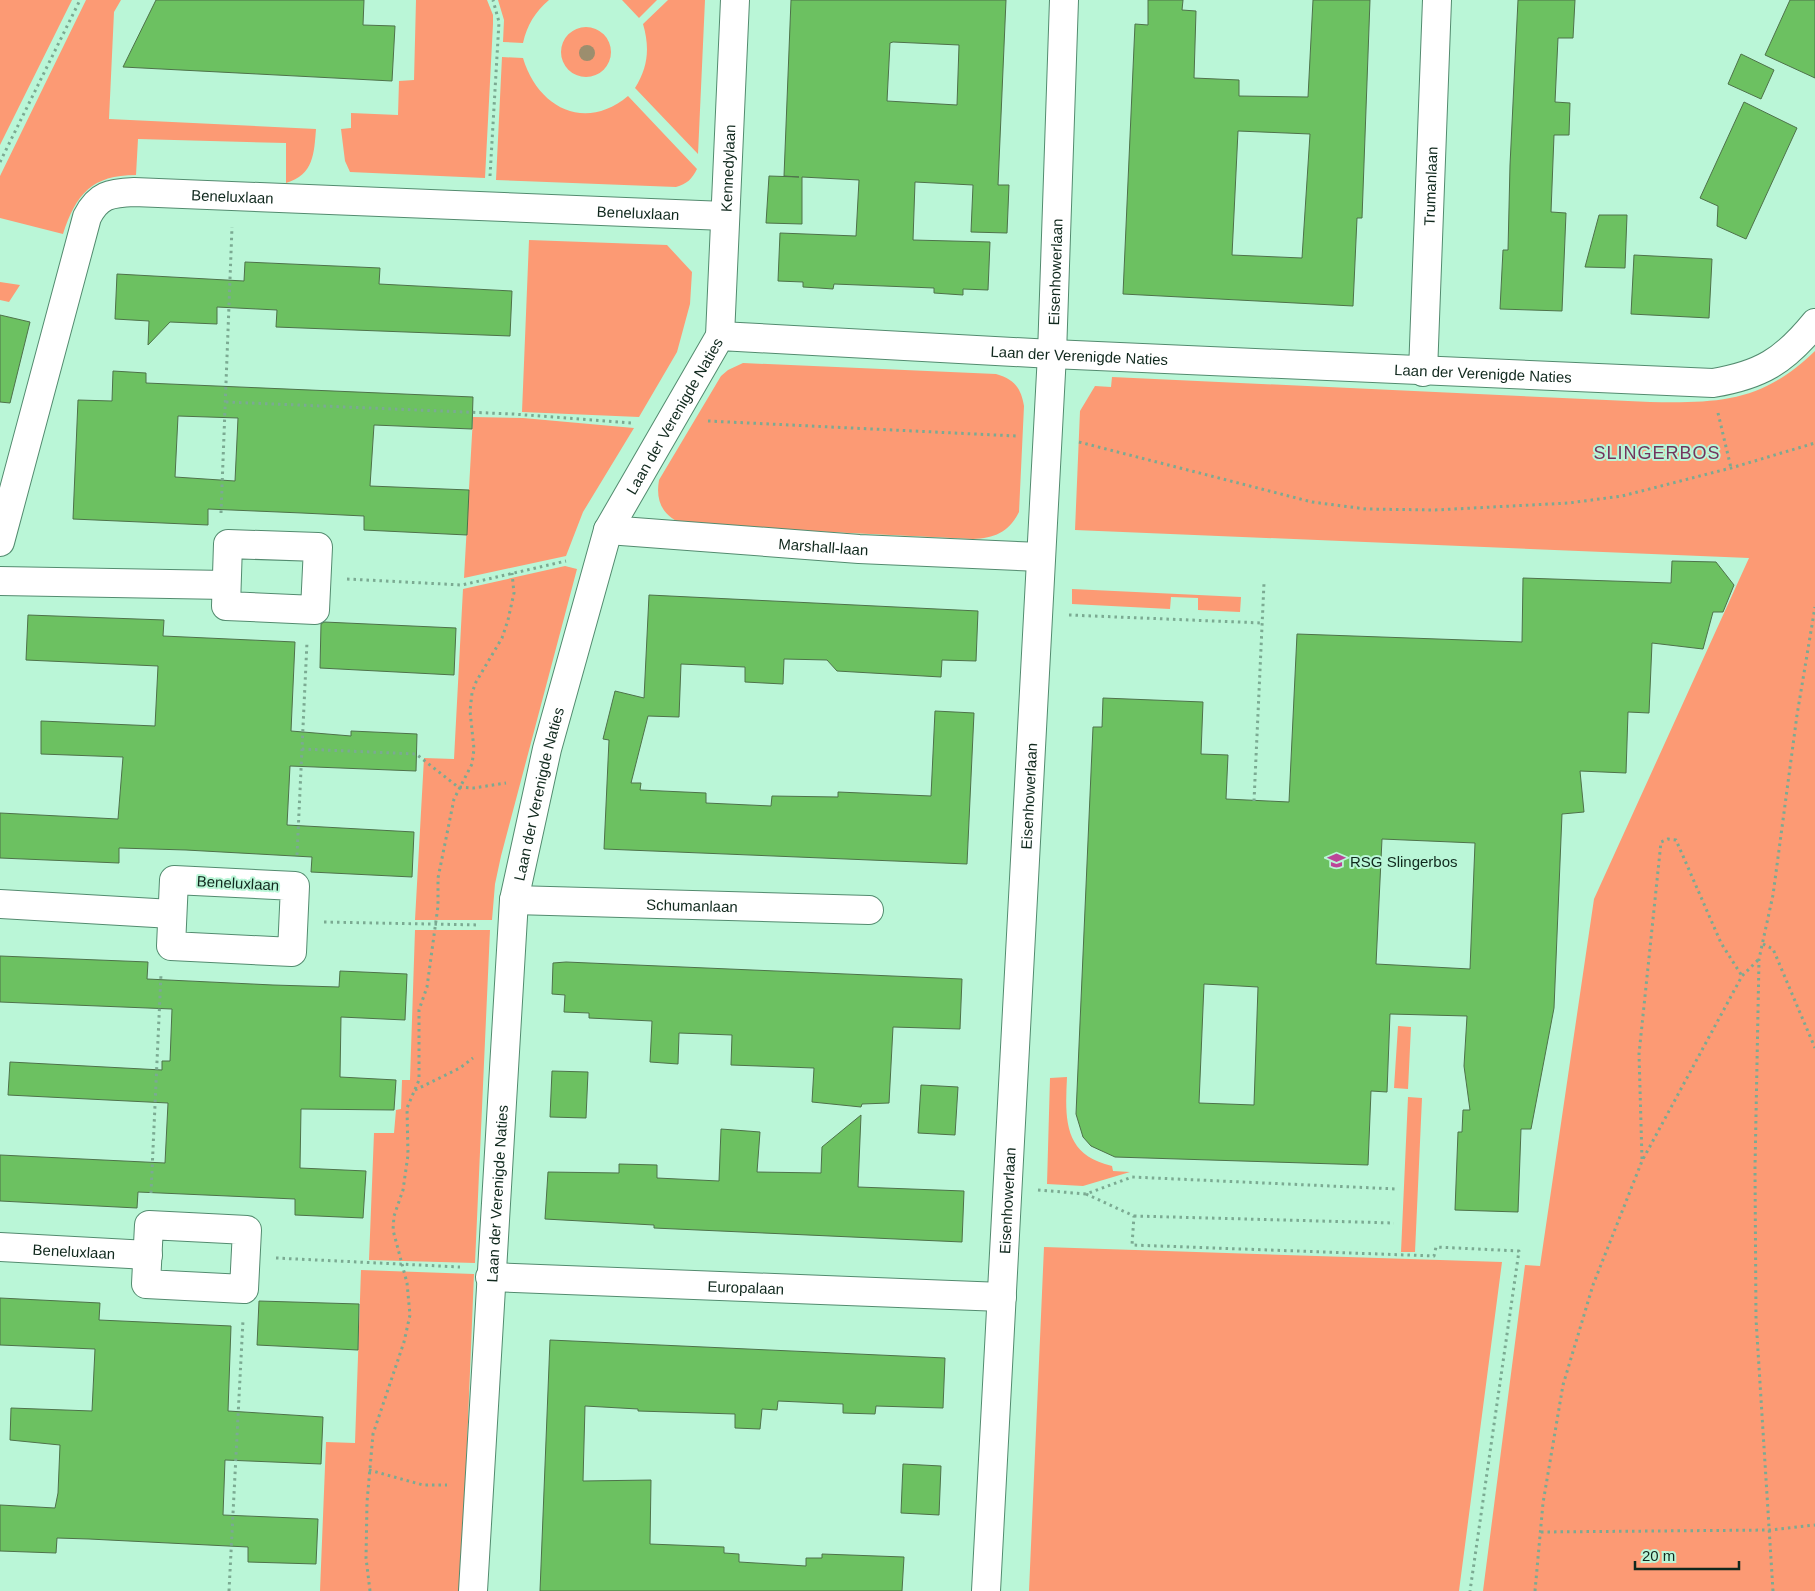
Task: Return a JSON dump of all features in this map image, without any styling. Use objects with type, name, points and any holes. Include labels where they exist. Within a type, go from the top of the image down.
[{"type":"street","name":"Kennedylaan","points":[[720,336],[735,0]]},
{"type":"street","name":"Eisenhowerlaan","points":[[986,1591],[1048,437],[1064,0]]},
{"type":"street","name":"Trumanlaan","points":[[1422,372],[1437,0]]},
{"type":"street","name":"Beneluxlaan","points":[[0,542],[87,217],[93,206],[100,199],[114,193],[233,196],[725,216]]},
{"type":"street","name":"Laan der Verenigde Naties","points":[[473,1591],[490,1273],[513,913],[540,779],[608,530],[670,419],[720,336],[1422,372],[1713,383],[1760,371],[1778,359],[1815,323]]},
{"type":"street","name":"Marshall-laan","points":[[608,530],[859,549],[1041,557]]},
{"type":"street","points":[[228,544],[318,547],[316,577],[316,610],[226,606],[228,544]]},
{"type":"street","points":[[0,581],[226,585]]},
{"type":"street","name":"Beneluxlaan","points":[[174,880],[295,886],[292,952],[171,946],[174,880]]},
{"type":"street","points":[[0,904],[172,914]]},
{"type":"street","name":"Schumanlaan","points":[[513,913],[869,910]]},
{"type":"street","points":[[149,1225],[247,1230],[244,1289],[146,1284],[148,1255],[149,1225]]},
{"type":"street","name":"Beneluxlaan","points":[[0,1247],[148,1255]]},
{"type":"street","name":"Europalaan","points":[[490,1273],[1002,1297]]},
{"type":"path","points":[[0,162],[80,0]]},
{"type":"path","points":[[489,206],[499,22],[493,0]]},
{"type":"path","points":[[228,544],[220,541],[233,196]]},
{"type":"path","points":[[1713,383],[1723,441],[1731,468]]},
{"type":"path","points":[[226,402],[513,414],[640,424],[670,419],[1048,437],[1108,448],[1312,502],[1366,509],[1434,510],[1569,503],[1622,496],[1731,468],[1815,443]]},
{"type":"path","points":[[316,577],[462,585],[570,560],[597,566]]},
{"type":"path","points":[[370,1591],[366,1539],[372,1434],[404,1342],[410,1315],[407,1282],[394,1230],[394,1216],[403,1190],[408,1155],[407,1108],[419,1080],[420,1010],[426,987],[440,890],[438,878],[454,799],[458,787],[472,764],[474,749],[470,711],[472,693],[476,682],[502,638],[508,620],[514,594],[512,573]]},
{"type":"path","points":[[1254,800],[1264,583]]},
{"type":"path","points":[[1773,1591],[1756,1319],[1755,1168],[1759,959],[1774,895],[1797,715],[1815,607]]},
{"type":"path","points":[[295,886],[309,609]]},
{"type":"path","points":[[1038,614],[1262,623]]},
{"type":"path","points":[[302,749],[416,754],[458,787],[474,788],[527,778],[540,779]]},
{"type":"path","points":[[1642,1160],[1639,1054],[1661,842],[1668,839],[1676,840],[1721,943],[1742,976]]},
{"type":"path","points":[[294,921],[434,925],[513,913]]},
{"type":"path","points":[[1763,944],[1773,949],[1815,1048]]},
{"type":"path","points":[[149,1225],[162,960],[171,946]]},
{"type":"path","points":[[1535,1591],[1543,1502],[1563,1385],[1593,1285],[1642,1160],[1742,976],[1759,959]]},
{"type":"path","points":[[414,1091],[460,1068],[488,1050],[505,1047]]},
{"type":"path","points":[[1086,1194],[1132,1177],[1397,1190]]},
{"type":"path","points":[[1008,1187],[1086,1194],[1134,1216],[1394,1224]]},
{"type":"path","points":[[1134,1216],[1132,1245],[1434,1256],[1436,1247],[1519,1251],[1470,1591]]},
{"type":"path","points":[[246,1256],[402,1265],[490,1273]]},
{"type":"path","points":[[229,1591],[239,1430],[244,1289]]},
{"type":"path","points":[[370,1470],[423,1485],[479,1486]]},
{"type":"path","points":[[1540,1532],[1770,1530],[1815,1525]]},
{"type":"shaded area","points":[[0,0],[72,0],[0,145]]},
{"type":"shaded area","points":[[86,0],[121,0],[114,12],[109,119],[316,129],[313,155],[307,169],[302,175],[286,183],[286,143],[138,139],[136,175],[108,179],[97,183],[88,190],[74,208],[63,234],[0,218],[0,176]]},
{"type":"shaded area","points":[[416,0],[487,0],[493,15],[485,178],[350,172],[345,161],[341,129],[351,128],[351,113],[398,115],[399,81],[414,80]]},
{"type":"shaded area","points":[[498,0],[549,0],[532,19],[523,43],[503,42],[504,20]]},
{"type":"shaded area","points":[[622,0],[657,0],[639,18]]},
{"type":"shaded area","points":[[668,0],[705,0],[698,154],[635,88],[643,73],[647,49],[643,24]]},
{"type":"shaded area","points":[[586,27],[595,29],[606,38],[611,52],[609,61],[600,72],[586,77],[577,75],[566,66],[561,52],[563,43],[572,32]]},
{"type":"shaded area","points":[[502,57],[523,58],[530,75],[540,90],[551,101],[565,109],[580,113],[596,112],[612,107],[628,96],[697,169],[695,173],[686,183],[676,187],[496,180]]},
{"type":"shaded area","points":[[529,240],[667,245],[692,272],[690,304],[677,352],[639,417],[522,412]]},
{"type":"shaded area","points":[[0,282],[20,285],[9,302],[0,300]]},
{"type":"shaded area","points":[[1815,351],[1815,1591],[1483,1591],[1525,1265],[1540,1266],[1594,899],[1749,558],[1075,530],[1080,411],[1095,386],[1111,387],[1112,377],[1650,402],[1698,402],[1739,396],[1758,390],[1777,381],[1796,368]]},
{"type":"shaded area","points":[[743,363],[996,374],[1008,379],[1019,389],[1024,406],[1019,512],[1011,525],[1000,533],[973,539],[685,525],[678,522],[666,513],[660,502],[658,496],[659,480],[721,376],[728,370]]},
{"type":"shaded area","points":[[473,417],[523,418],[634,428],[583,512],[566,556],[464,578]]},
{"type":"shaded area","points":[[565,566],[577,569],[501,856],[495,884],[492,920],[415,920],[424,758],[454,759],[463,589]]},
{"type":"shaded area","points":[[1072,589],[1241,597],[1240,612],[1198,610],[1198,598],[1171,597],[1170,609],[1072,604]]},
{"type":"shaded area","points":[[415,930],[490,930],[475,1263],[369,1260],[374,1133],[394,1133],[396,1110],[401,1109],[402,1080],[410,1080]]},
{"type":"shaded area","points":[[1398,1026],[1411,1027],[1408,1089],[1394,1088]]},
{"type":"shaded area","points":[[1067,1077],[1067,1121],[1070,1133],[1076,1144],[1084,1153],[1096,1161],[1112,1166],[1113,1171],[1130,1172],[1083,1186],[1047,1184],[1050,1078]]},
{"type":"shaded area","points":[[1408,1097],[1422,1098],[1415,1252],[1401,1252]]},
{"type":"shaded area","points":[[1044,1247],[1502,1262],[1459,1591],[1029,1591]]},
{"type":"shaded area","points":[[361,1270],[474,1274],[461,1591],[320,1591],[326,1442],[355,1443]]},
{"type":"building","points":[[156,0],[364,0],[363,25],[395,26],[392,81],[123,67]]},
{"type":"building","points":[[791,0],[1006,0],[998,185],[1009,185],[1007,233],[971,232],[973,185],[915,182],[913,240],[990,242],[988,290],[963,289],[963,295],[934,293],[934,288],[834,284],[833,289],[803,287],[803,282],[778,281],[780,233],[856,236],[859,180],[802,177],[802,224],[766,223],[769,176],[799,177],[784,176]],"holes":[[[890,43],[959,45],[957,105],[887,101]]]},
{"type":"building","points":[[1148,0],[1183,0],[1182,10],[1196,11],[1194,78],[1239,80],[1239,96],[1308,97],[1313,0],[1370,0],[1362,218],[1357,218],[1353,306],[1123,294],[1135,24],[1148,25]],"holes":[[[1238,131],[1310,134],[1302,258],[1232,255]]]},
{"type":"building","points":[[1518,0],[1575,0],[1573,38],[1558,38],[1555,102],[1570,103],[1569,135],[1554,135],[1551,212],[1566,213],[1562,311],[1500,309],[1503,250],[1508,250]]},
{"type":"building","points":[[1790,0],[1815,0],[1815,78],[1765,55]]},
{"type":"building","points":[[1741,54],[1774,70],[1761,99],[1728,84]]},
{"type":"building","points":[[1744,102],[1797,128],[1746,239],[1717,226],[1718,206],[1700,198]]},
{"type":"building","points":[[1599,215],[1627,215],[1625,268],[1585,267]]},
{"type":"building","points":[[1634,255],[1712,259],[1709,318],[1631,314]]},
{"type":"building","points":[[245,262],[380,268],[379,284],[512,291],[510,336],[276,327],[277,310],[217,307],[217,324],[170,322],[148,345],[149,321],[115,319],[117,274],[244,281]]},
{"type":"building","points":[[0,315],[30,322],[10,403],[0,402]]},
{"type":"building","points":[[113,371],[146,373],[146,383],[473,397],[472,429],[374,425],[370,486],[469,490],[467,535],[364,530],[364,516],[208,509],[208,525],[73,519],[78,400],[112,401]],"holes":[[[178,416],[238,418],[235,481],[175,477]]]},
{"type":"building","points":[[1672,561],[1716,562],[1734,585],[1723,612],[1713,612],[1703,649],[1652,643],[1649,713],[1628,712],[1626,773],[1580,771],[1584,812],[1562,814],[1554,1008],[1531,1129],[1521,1129],[1518,1212],[1455,1210],[1458,1132],[1462,1132],[1463,1110],[1470,1110],[1464,1066],[1467,1016],[1390,1014],[1387,1092],[1371,1091],[1368,1165],[1115,1157],[1091,1146],[1083,1137],[1076,1114],[1093,727],[1102,727],[1103,698],[1203,702],[1201,754],[1228,755],[1226,799],[1289,802],[1297,634],[1522,642],[1523,578],[1671,583]],"holes":[[[1382,839],[1475,843],[1470,969],[1376,964]],[[1204,984],[1258,987],[1254,1105],[1199,1103]]]},
{"type":"building","points":[[649,595],[978,611],[976,661],[942,660],[941,677],[837,671],[827,660],[784,659],[783,684],[745,682],[745,667],[681,664],[679,717],[648,716],[631,783],[641,783],[640,790],[706,793],[706,803],[771,806],[772,796],[838,797],[838,792],[931,796],[935,711],[974,713],[967,864],[604,849],[609,740],[603,739],[615,691],[644,698]]},
{"type":"building","points":[[28,615],[164,620],[163,636],[295,642],[291,731],[351,736],[351,731],[417,734],[416,771],[290,766],[287,825],[414,832],[412,877],[311,872],[312,857],[186,850],[119,848],[119,863],[0,858],[0,813],[118,819],[123,757],[41,754],[41,721],[155,726],[158,666],[26,660]]},
{"type":"building","points":[[324,622],[456,628],[454,675],[320,668],[321,624]]},
{"type":"building","points":[[0,956],[148,962],[147,979],[273,985],[339,987],[340,971],[407,974],[405,1020],[341,1017],[340,1077],[396,1080],[394,1110],[301,1109],[300,1168],[366,1171],[363,1218],[295,1215],[295,1199],[138,1192],[137,1208],[0,1201],[0,1155],[165,1163],[168,1103],[8,1095],[10,1062],[162,1070],[162,1061],[170,1061],[172,1009],[0,1002]]},
{"type":"building","points":[[566,962],[962,979],[960,1029],[893,1027],[889,1103],[862,1104],[861,1107],[812,1102],[814,1068],[731,1065],[732,1035],[679,1033],[678,1064],[650,1062],[652,1021],[589,1018],[589,1013],[564,1012],[565,995],[552,994],[553,963]]},
{"type":"building","points":[[552,1071],[588,1072],[586,1118],[550,1117]]},
{"type":"building","points":[[921,1085],[958,1087],[955,1135],[918,1133]]},
{"type":"building","points":[[861,1115],[858,1187],[964,1191],[962,1242],[654,1228],[654,1225],[545,1219],[548,1172],[619,1173],[619,1164],[657,1165],[657,1178],[719,1181],[721,1129],[760,1132],[757,1172],[821,1173],[822,1147]]},
{"type":"building","points":[[0,1298],[100,1303],[99,1320],[231,1326],[228,1411],[323,1417],[321,1464],[225,1460],[223,1515],[318,1519],[316,1564],[248,1562],[248,1547],[89,1539],[57,1538],[56,1553],[0,1551],[0,1505],[55,1508],[58,1493],[60,1445],[10,1440],[11,1408],[92,1411],[95,1349],[0,1345]]},
{"type":"building","points":[[259,1301],[359,1304],[358,1350],[257,1345]]},
{"type":"building","points":[[550,1340],[945,1358],[943,1408],[876,1406],[875,1414],[843,1413],[843,1404],[778,1401],[777,1410],[762,1409],[760,1429],[735,1428],[735,1414],[638,1411],[638,1409],[585,1406],[583,1481],[651,1480],[650,1544],[724,1547],[724,1553],[739,1554],[739,1562],[806,1566],[806,1558],[822,1558],[822,1554],[904,1557],[902,1591],[540,1591]]},
{"type":"building","points":[[903,1464],[941,1466],[939,1515],[901,1513]]},
{"type":"place","name":"RSG Slingerbos","points":[[1336,861]]},
{"type":"district","name":"SLINGERBOS","points":[[1657,453]]}]
